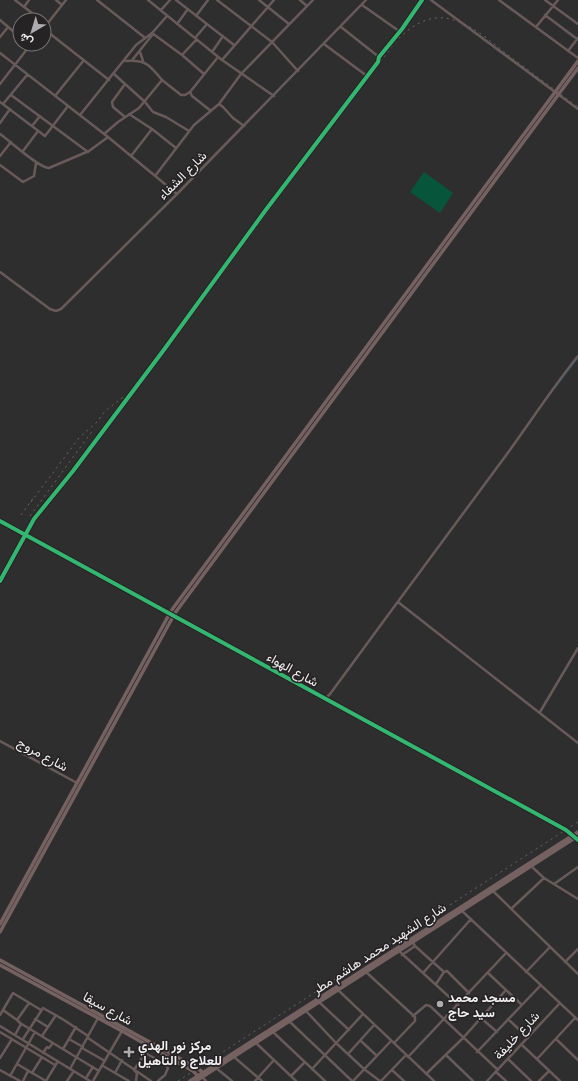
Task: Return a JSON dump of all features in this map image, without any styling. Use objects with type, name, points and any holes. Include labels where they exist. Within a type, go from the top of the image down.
[{"type":"main road","points":[[0,932],[172,615],[557,93],[578,61]]},
{"type":"main road","points":[[557,93],[578,68]]},
{"type":"main road","points":[[0,924],[117,715]]},
{"type":"main road","name":"شارع الشهيد محمد هاشم مطر","points":[[196,1081],[413,943],[461,909],[576,837],[578,832]]},
{"type":"main road","name":"شارع الشهيد محمد هاشم مطر","points":[[461,909],[530,865]]},
{"type":"main road","name":"شارع الشهيد محمد هاشم مطر","points":[[190,1081],[202,1076],[234,1057],[413,943]]},
{"type":"main road","name":"شارع سيقا","points":[[0,960],[197,1068],[202,1076]]},
{"type":"main road","name":"شارع سيقا","points":[[0,965],[202,1076]]},
{"type":"street","points":[[15,0],[31,12]]},
{"type":"street","points":[[24,6],[29,0]]},
{"type":"street","points":[[56,0],[62,5]]},
{"type":"street","points":[[52,16],[66,0]]},
{"type":"street","points":[[97,0],[144,37]]},
{"type":"street","points":[[148,0],[218,57],[274,96]]},
{"type":"street","points":[[161,10],[170,0]]},
{"type":"street","points":[[176,0],[234,45]]},
{"type":"street","points":[[196,16],[208,0]]},
{"type":"street","points":[[217,0],[272,42],[298,71]]},
{"type":"street","points":[[258,0],[290,24]]},
{"type":"street","points":[[222,60],[274,0]]},
{"type":"street","points":[[300,0],[307,6]]},
{"type":"street","points":[[155,176],[194,125],[219,104],[241,74],[313,0]]},
{"type":"street","name":"شارع الشفاء","points":[[0,272],[50,309],[56,311],[62,309],[178,194],[366,0]]},
{"type":"street","points":[[0,581],[34,519],[60,488],[163,351],[265,211],[378,62],[379,57],[422,0]]},
{"type":"street","points":[[431,0],[578,109]]},
{"type":"street","points":[[499,0],[578,58]]},
{"type":"street","points":[[545,0],[578,24]]},
{"type":"street","points":[[536,27],[558,0]]},
{"type":"street","points":[[362,5],[399,31]]},
{"type":"street","points":[[177,24],[188,9]]},
{"type":"street","points":[[133,60],[167,16]]},
{"type":"street","points":[[545,16],[578,38],[568,51]]},
{"type":"street","points":[[0,20],[12,30]]},
{"type":"street","points":[[182,55],[207,24]]},
{"type":"street","points":[[0,37],[8,27]]},
{"type":"street","points":[[341,27],[379,57]]},
{"type":"street","points":[[80,116],[136,45],[144,37],[153,33]]},
{"type":"street","points":[[153,33],[204,74]]},
{"type":"street","points":[[52,35],[109,80]]},
{"type":"street","points":[[212,52],[223,36]]},
{"type":"street","points":[[324,44],[367,76]]},
{"type":"street","points":[[0,84],[25,52]]},
{"type":"street","points":[[140,52],[143,61]]},
{"type":"street","points":[[0,54],[108,137],[178,194]]},
{"type":"street","points":[[124,61],[143,61],[150,65],[162,80],[181,95],[185,95],[190,92],[218,57]]},
{"type":"street","points":[[55,96],[84,60]]},
{"type":"street","points":[[114,74],[145,102],[153,112],[166,116],[189,132]]},
{"type":"street","points":[[3,104],[27,75]]},
{"type":"street","points":[[104,134],[139,108],[162,80]]},
{"type":"street","points":[[125,84],[112,102],[113,107],[125,117]]},
{"type":"street","points":[[190,92],[192,96],[211,111]]},
{"type":"street","points":[[11,95],[88,152]]},
{"type":"street","points":[[0,102],[45,136],[68,106]]},
{"type":"street","points":[[219,104],[233,118],[244,126]]},
{"type":"street","points":[[0,124],[10,110]]},
{"type":"street","points":[[129,114],[152,129],[176,148]]},
{"type":"street","points":[[32,126],[40,116]]},
{"type":"street","points":[[131,156],[152,129]]},
{"type":"street","points":[[23,151],[38,131]]},
{"type":"street","points":[[0,134],[44,168],[49,168],[88,152],[108,137]]},
{"type":"street","points":[[0,156],[11,142]]},
{"type":"street","points":[[0,165],[23,182],[34,176],[36,163]]},
{"type":"street","points":[[325,699],[398,602],[441,541],[508,453],[553,388],[578,356]]},
{"type":"street","name":"شارع الهواء","points":[[0,521],[24,536],[172,615],[566,830],[576,837]]},
{"type":"street","points":[[398,602],[578,743]]},
{"type":"street","points":[[540,712],[578,648]]},
{"type":"street","name":"شارع مروج","points":[[0,741],[77,784]]},
{"type":"street","points":[[530,865],[544,878],[578,899]]},
{"type":"street","points":[[554,884],[578,867]]},
{"type":"street","points":[[512,908],[544,878]]},
{"type":"street","points":[[493,890],[578,974]]},
{"type":"street","points":[[461,909],[577,1019],[537,1059]]},
{"type":"street","points":[[423,973],[471,919]]},
{"type":"street","points":[[402,954],[413,943],[444,972],[449,972],[469,993]]},
{"type":"street","points":[[526,972],[550,948]]},
{"type":"street","points":[[565,962],[578,949]]},
{"type":"street","points":[[399,951],[458,1005]]},
{"type":"street","points":[[306,1011],[336,1043],[364,1069],[381,1081],[444,1020],[506,953]]},
{"type":"street","points":[[289,1021],[324,1056],[352,1081],[415,1021],[413,1016],[366,972]]},
{"type":"street","points":[[436,984],[444,972]]},
{"type":"street","points":[[488,973],[522,1005]]},
{"type":"street","points":[[477,1052],[541,985]]},
{"type":"street","points":[[338,990],[434,1081]]},
{"type":"street","points":[[426,1074],[463,1038],[506,990]]},
{"type":"street","points":[[0,1015],[13,993],[41,1010]]},
{"type":"street","points":[[319,1002],[348,1030]]},
{"type":"street","points":[[17,1020],[29,1003]]},
{"type":"street","name":"شارع خليفة","points":[[488,1081],[560,1003]]},
{"type":"street","points":[[413,1016],[422,1007],[426,1005],[430,1006],[506,1081]]},
{"type":"street","points":[[23,1039],[42,1008],[45,1008],[151,1081]]},
{"type":"street","points":[[3,1010],[21,1024],[100,1071]]},
{"type":"street","points":[[312,1069],[363,1014]]},
{"type":"street","points":[[42,1036],[56,1015]]},
{"type":"street","points":[[70,1069],[98,1018]]},
{"type":"street","points":[[481,1018],[497,1032]]},
{"type":"street","points":[[35,1019],[48,1027]]},
{"type":"street","points":[[508,1020],[528,1038]]},
{"type":"street","points":[[15,1035],[21,1024]]},
{"type":"street","points":[[348,1054],[374,1025]]},
{"type":"street","points":[[0,1026],[92,1081],[103,1066],[122,1031]]},
{"type":"street","points":[[63,1049],[76,1028]]},
{"type":"street","points":[[0,1032],[56,1065]]},
{"type":"street","points":[[10,1076],[35,1032]]},
{"type":"street","points":[[273,1032],[325,1081]]},
{"type":"street","points":[[0,1058],[1,1054],[12,1039]]},
{"type":"street","points":[[69,1039],[105,1061]]},
{"type":"street","points":[[556,1039],[578,1060]]},
{"type":"street","points":[[361,1041],[377,1056]]},
{"type":"street","points":[[43,1053],[47,1047],[50,1048],[53,1043]]},
{"type":"street","points":[[256,1043],[296,1081]]},
{"type":"street","points":[[522,1045],[560,1081]]},
{"type":"street","points":[[134,1070],[143,1055],[146,1054],[164,1063],[168,1068],[165,1075],[158,1081]]},
{"type":"street","points":[[446,1055],[473,1081]]},
{"type":"street","points":[[23,1081],[28,1071],[32,1072],[42,1057]]},
{"type":"street","points":[[234,1057],[262,1081]]},
{"type":"street","points":[[508,1059],[531,1081]]},
{"type":"street","points":[[115,1073],[122,1060]]},
{"type":"street","points":[[255,1081],[274,1060]]},
{"type":"street","points":[[17,1064],[46,1081],[58,1062]]},
{"type":"street","points":[[291,1076],[305,1062]]},
{"type":"street","points":[[103,1066],[128,1081]]},
{"type":"street","points":[[86,1078],[93,1067]]},
{"type":"street","points":[[216,1068],[232,1081]]},
{"type":"street","points":[[0,1070],[20,1081]]},
{"type":"street","points":[[134,1070],[137,1073],[136,1081]]},
{"type":"street","points":[[392,1070],[404,1081]]},
{"type":"street","points":[[67,1081],[74,1071]]},
{"type":"street","points":[[539,1081],[549,1071]]},
{"type":"street","points":[[202,1076],[206,1081]]},
{"type":"green space","points":[[424,172],[453,193],[440,213],[410,192]]},
{"type":"waterway","points":[[555,388],[578,358]]},
{"type":"railway","points":[[31,502],[79,438],[97,422],[105,411],[130,394],[137,387],[396,41],[412,27],[424,21],[437,18],[444,18],[463,23],[472,28],[578,107]]},
{"type":"railway","points":[[30,516],[93,430]]},
{"type":"railway","points":[[21,515],[34,497]]},
{"type":"railway","points":[[178,1081],[578,822]]},
{"type":"cycle path","points":[[0,581],[34,519],[73,471],[163,351],[265,211],[378,62],[379,57],[402,29],[422,0]]},
{"type":"cycle path","points":[[0,521],[566,830],[578,840]]},
{"type":"place","name":"مسجد محمد سيد حاج","points":[[440,1004]]},
{"type":"place","name":"مركز نور الهدي للعلاج و التاهيل","points":[[129,1052]]}]
